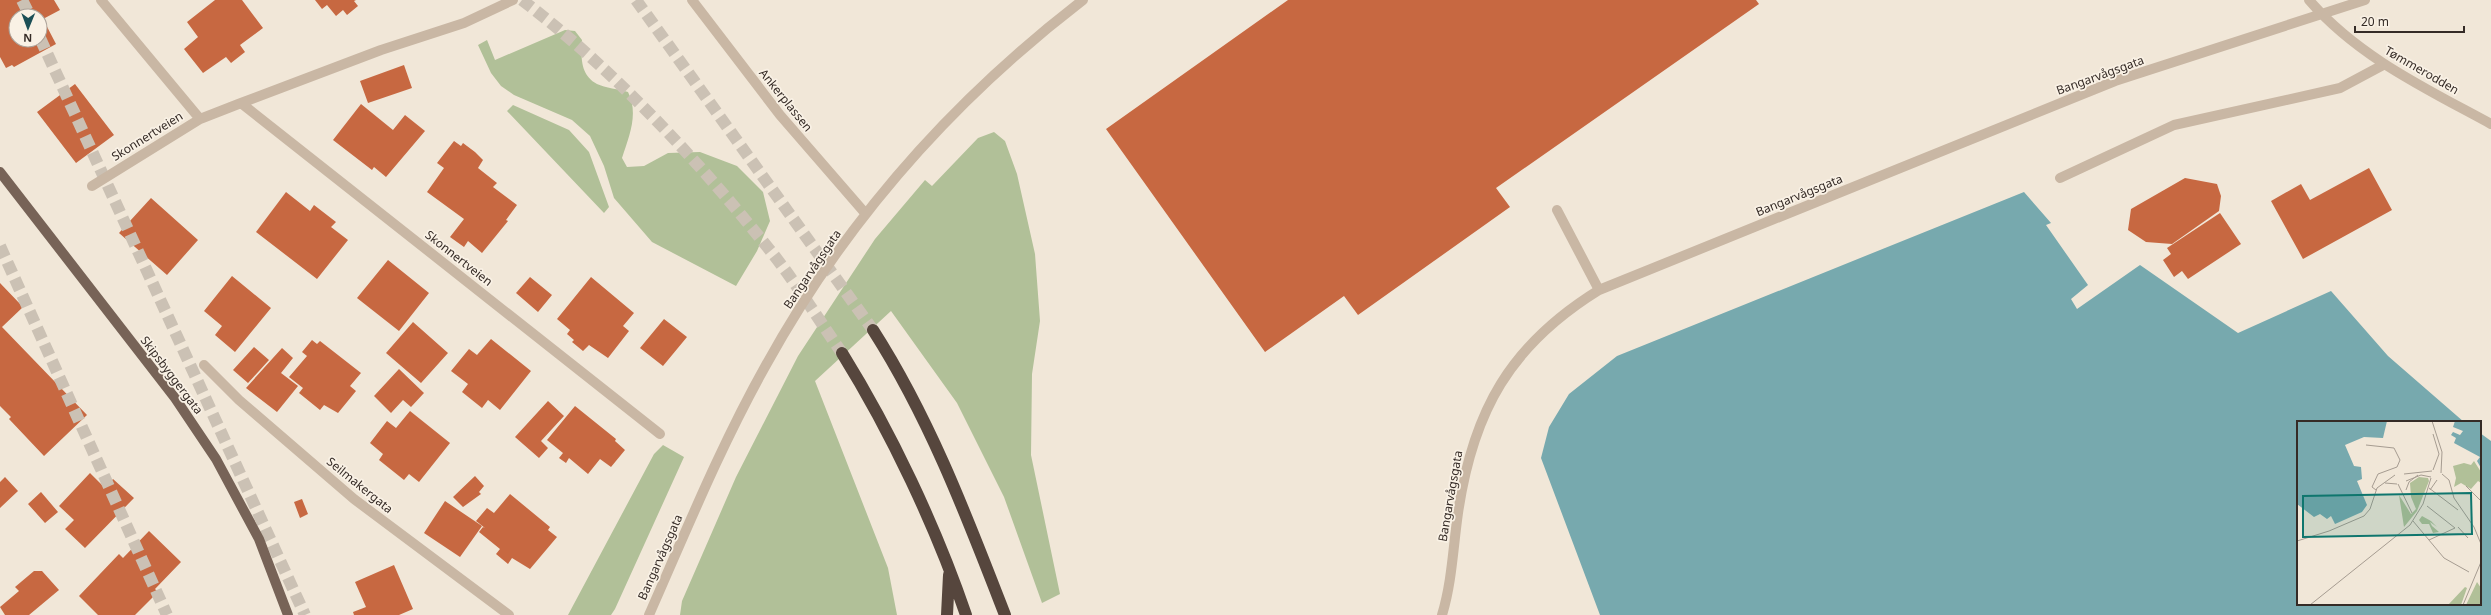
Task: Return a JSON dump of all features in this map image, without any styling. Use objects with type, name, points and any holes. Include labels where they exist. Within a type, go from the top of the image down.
[{"type":"highway","points":[[873,330],[901,374],[934,441],[962,502],[1005,615]]},
{"type":"highway","points":[[842,353],[861,384],[903,463],[949,570],[966,615]]},
{"type":"highway","points":[[947,615],[949,570]]},
{"type":"main road","name":"Skipsbyggergata","points":[[0,172],[175,398],[216,459],[260,539],[288,615]]},
{"type":"street","points":[[101,0],[200,119]]},
{"type":"street","name":"Skonnertveien","points":[[92,186],[200,119],[410,40],[464,23],[513,0]]},
{"type":"street","name":"Ankerplassen","points":[[692,0],[780,115],[865,213]]},
{"type":"street","name":"Bangarvågsgata","points":[[649,615],[720,456],[750,394],[821,275],[865,213],[913,156],[978,92],[1056,22],[1084,0]]},
{"type":"street","name":"Tømmerodden","points":[[2309,0],[2322,14],[2384,65],[2491,124]]},
{"type":"street","name":"Bangarvågsgata","points":[[1442,615],[1452,571],[1458,514],[1469,454],[1493,394],[1517,359],[1564,313],[1599,290],[2115,81],[2365,0]]},
{"type":"street","points":[[2060,178],[2174,125],[2340,88],[2384,65]]},
{"type":"street","name":"Skonnertveien","points":[[240,103],[660,434]]},
{"type":"street","points":[[1557,210],[1599,290]]},
{"type":"street","name":"Seilmakergata","points":[[204,364],[239,400],[354,499],[509,615]]},
{"type":"green space","points":[[565,30],[575,31],[582,40],[583,65],[587,76],[591,80],[600,85],[628,92],[633,108],[633,117],[630,133],[622,158],[627,167],[644,166],[668,153],[700,152],[737,166],[763,192],[770,221],[757,251],[736,286],[652,242],[614,198],[604,166],[590,136],[572,120],[514,95],[501,86],[491,73],[478,45],[487,40],[495,60]]},
{"type":"green space","points":[[513,105],[569,130],[589,152],[609,207],[604,213],[507,111]]},
{"type":"green space","points":[[994,132],[1005,141],[1017,174],[1035,254],[1040,321],[1032,374],[1031,455],[1060,594],[1042,603],[1004,497],[957,403],[891,311],[815,381],[888,568],[897,615],[680,615],[682,601],[736,477],[798,356],[875,239],[925,180],[932,186],[978,138]]},
{"type":"green space","points":[[663,445],[684,457],[615,609],[611,615],[568,615],[654,454]]},
{"type":"water","points":[[2024,192],[2051,223],[2046,225],[2088,285],[2071,299],[2077,309],[2140,265],[2238,333],[2331,291],[2388,356],[2463,421],[2297,421],[2297,605],[2481,605],[2481,434],[2491,441],[2491,615],[1600,615],[1541,458],[1549,427],[1569,394],[1617,356]]},
{"type":"building","points":[[0,0],[54,0],[60,10],[48,16],[48,8],[8,8],[8,48],[48,48],[48,29],[56,44],[14,67],[12,65],[6,68],[0,57]]},
{"type":"building","points":[[215,0],[242,0],[263,28],[240,45],[245,52],[231,63],[226,57],[203,73],[184,49],[198,37],[187,22]]},
{"type":"building","points":[[315,0],[356,0],[354,1],[358,6],[347,15],[343,10],[336,16],[327,5],[322,9]]},
{"type":"building","points":[[1288,0],[1756,0],[1759,4],[1496,188],[1510,207],[1358,315],[1344,296],[1265,352],[1106,129]]},
{"type":"building","points":[[404,65],[412,88],[368,103],[360,81]]},
{"type":"building","points":[[75,84],[114,135],[76,163],[37,112]]},
{"type":"building","points":[[361,104],[393,130],[405,115],[425,131],[386,177],[374,167],[372,170],[333,140]]},
{"type":"building","points":[[454,141],[461,146],[463,143],[483,160],[478,168],[497,183],[493,187],[517,205],[506,220],[508,221],[482,253],[468,241],[464,247],[450,237],[464,219],[427,192],[444,168],[437,163]]},
{"type":"building","points":[[2369,168],[2392,210],[2303,259],[2271,201],[2301,184],[2310,200]]},
{"type":"building","points":[[2185,178],[2217,184],[2221,196],[2219,211],[2172,244],[2146,242],[2128,230],[2131,209]]},
{"type":"building","points":[[286,192],[310,211],[314,205],[336,222],[331,227],[348,240],[317,279],[256,232]]},
{"type":"building","points":[[151,198],[198,240],[167,275],[119,233]]},
{"type":"building","points":[[2220,213],[2241,244],[2188,279],[2182,271],[2174,277],[2163,260],[2171,254],[2167,248]]},
{"type":"building","points":[[388,260],[429,293],[399,331],[357,298]]},
{"type":"building","points":[[232,276],[271,308],[235,352],[215,335],[222,326],[204,311]]},
{"type":"building","points":[[530,277],[552,295],[538,312],[516,293]]},
{"type":"building","points":[[591,277],[634,313],[623,326],[629,331],[608,358],[589,345],[583,351],[572,342],[574,340],[567,334],[570,330],[557,319]]},
{"type":"building","points":[[0,283],[23,307],[2,327],[87,415],[44,456],[9,419],[11,417],[0,406]]},
{"type":"building","points":[[664,319],[687,337],[663,366],[640,348]]},
{"type":"building","points":[[413,322],[448,353],[421,383],[386,353]]},
{"type":"building","points":[[491,339],[531,371],[500,410],[488,400],[482,408],[462,392],[468,384],[451,371],[469,349],[477,355]]},
{"type":"building","points":[[312,340],[317,344],[320,341],[361,373],[350,386],[356,391],[338,413],[324,405],[320,410],[299,393],[303,388],[289,377],[307,356],[302,352]]},
{"type":"building","points":[[254,347],[269,360],[248,383],[233,370]]},
{"type":"building","points":[[282,348],[293,358],[281,373],[298,386],[277,412],[246,388]]},
{"type":"building","points":[[399,369],[424,393],[411,407],[403,400],[391,413],[374,396]]},
{"type":"building","points":[[548,401],[564,416],[541,441],[548,448],[539,458],[515,437]]},
{"type":"building","points":[[575,406],[616,439],[615,441],[625,450],[611,467],[600,459],[588,474],[569,458],[566,463],[559,458],[563,453],[547,440]]},
{"type":"building","points":[[410,411],[450,443],[419,482],[409,474],[404,480],[379,460],[383,454],[370,443],[387,421],[396,428]]},
{"type":"building","points":[[90,473],[105,488],[113,479],[134,498],[85,548],[65,529],[74,520],[59,506]]},
{"type":"building","points":[[475,476],[484,486],[479,492],[481,494],[463,507],[453,497]]},
{"type":"building","points":[[5,477],[18,491],[0,508],[0,482]]},
{"type":"building","points":[[41,492],[58,512],[45,523],[28,504]]},
{"type":"building","points":[[510,494],[550,527],[548,530],[557,537],[530,569],[512,558],[508,564],[496,554],[500,549],[479,532],[483,527],[485,528],[476,521],[487,508],[494,513]]},
{"type":"building","points":[[302,499],[308,514],[300,518],[294,502]]},
{"type":"building","points":[[445,501],[482,526],[460,557],[424,533]]},
{"type":"building","points":[[149,531],[181,562],[155,589],[158,592],[135,615],[98,615],[79,596],[119,554],[123,558]]},
{"type":"building","points":[[394,565],[413,609],[399,615],[354,615],[353,612],[366,607],[355,582]]},
{"type":"building","points":[[34,571],[42,571],[59,590],[29,615],[5,615],[0,607],[19,591],[15,587]]},
{"type":"tunnel","points":[[22,0],[26,8]]},
{"type":"tunnel","points":[[522,0],[590,56],[622,86],[713,182],[779,261],[842,353]]},
{"type":"tunnel","points":[[636,0],[873,330]]},
{"type":"tunnel","points":[[45,48],[305,615]]},
{"type":"tunnel","points":[[0,246],[167,615]]}]
